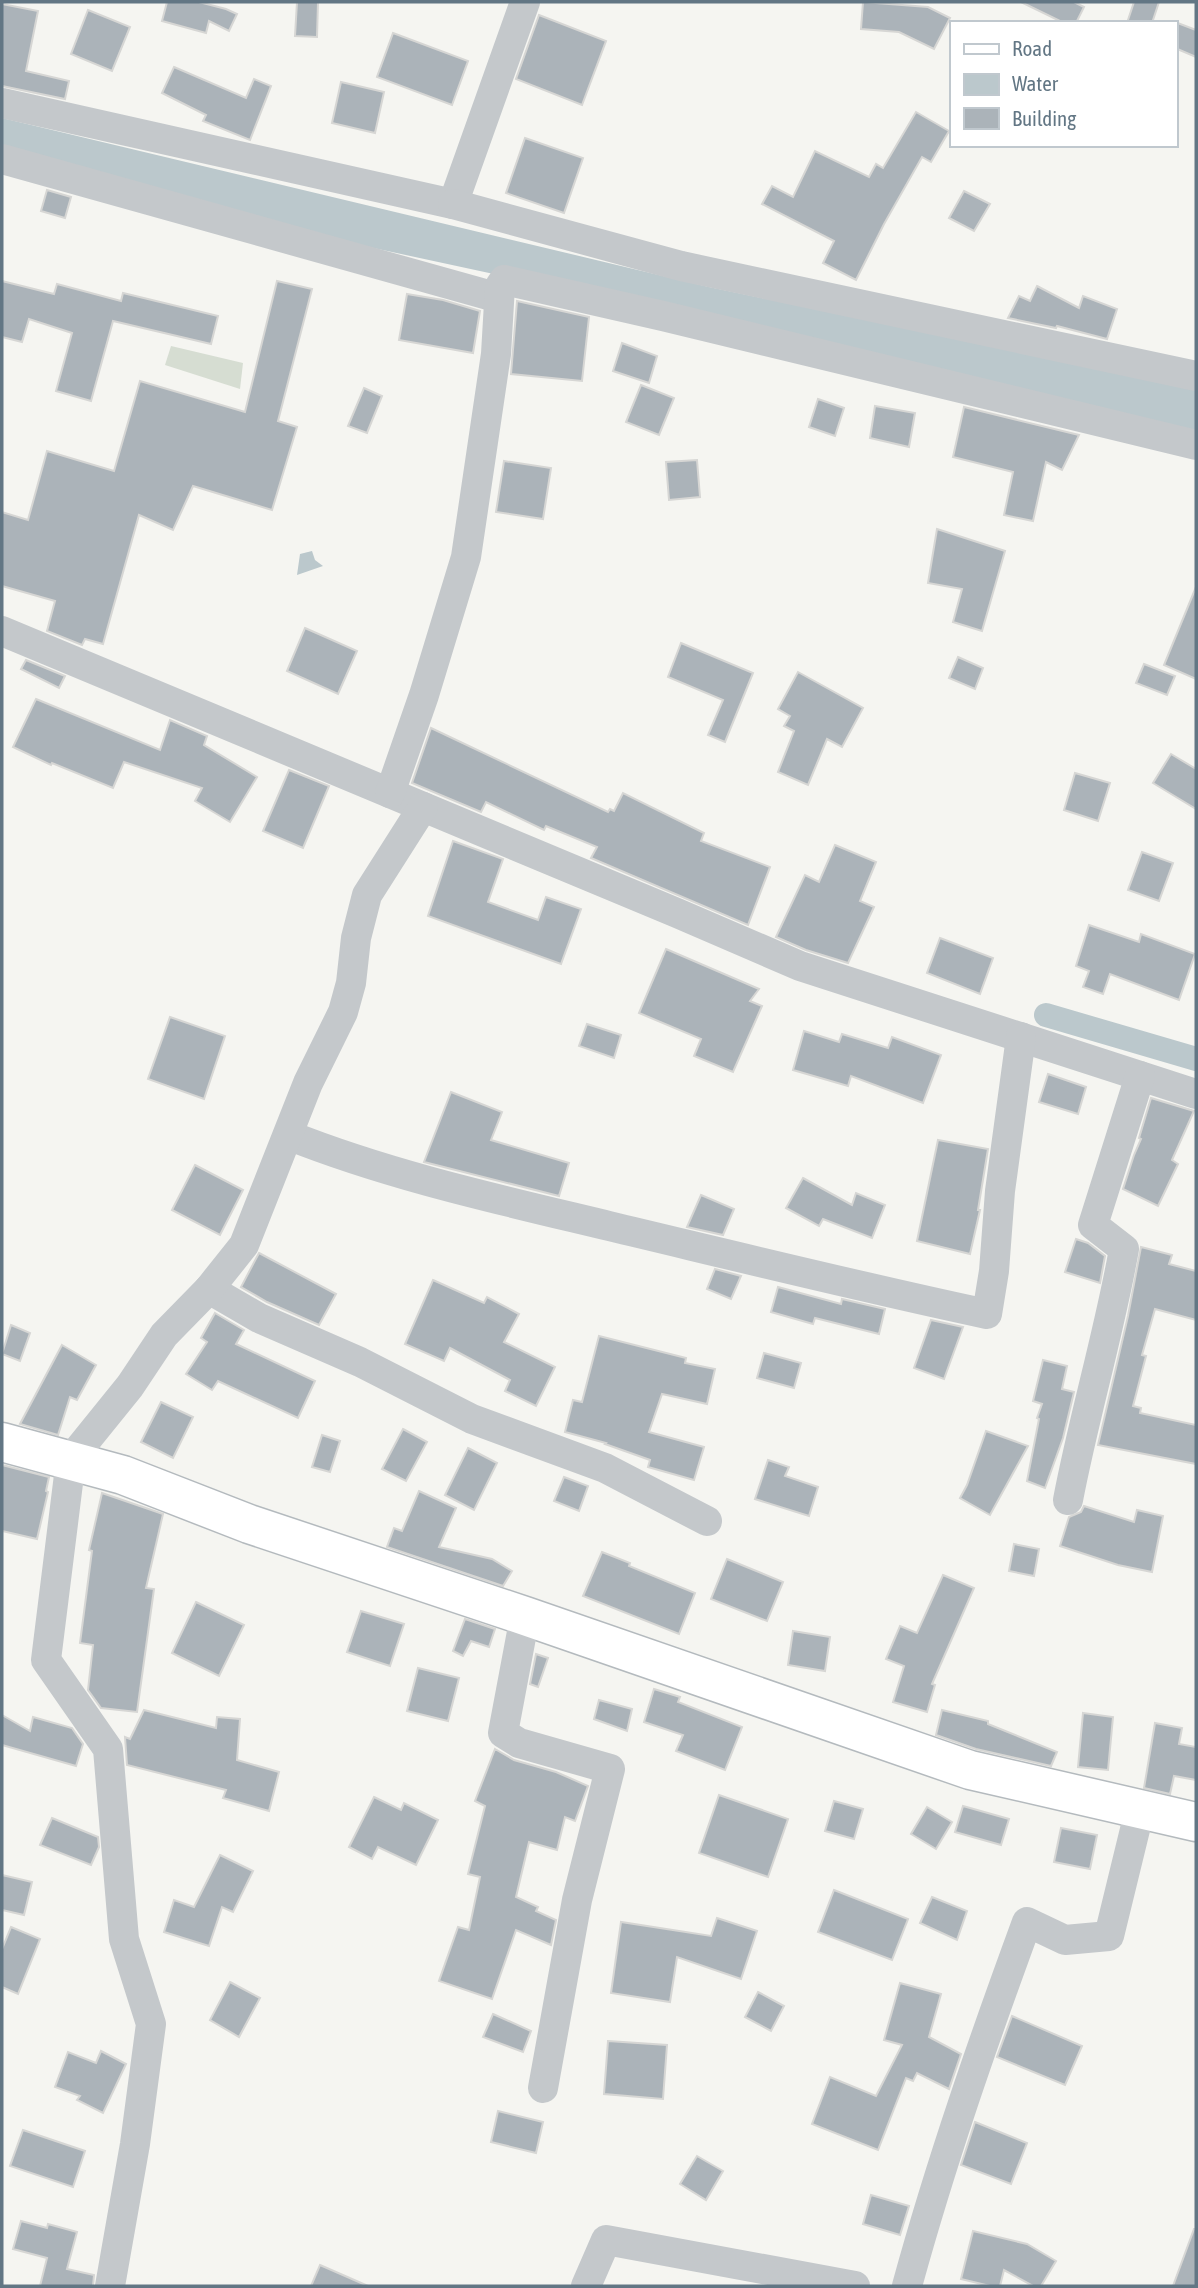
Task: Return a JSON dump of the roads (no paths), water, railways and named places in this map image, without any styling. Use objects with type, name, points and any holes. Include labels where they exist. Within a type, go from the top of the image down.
[{"type":"street","points":[[453,204],[525,2]]},
{"type":"street","points":[[2,103],[453,204],[681,266],[1196,376]]},
{"type":"street","points":[[2,159],[499,298]]},
{"type":"street","points":[[390,793],[424,695],[466,557],[496,354],[500,286],[504,280],[1196,445]]},
{"type":"street","points":[[2,631],[800,966],[1196,1094]]},
{"type":"street","points":[[110,2286],[135,2144],[150,2024],[124,1939],[108,1749],[46,1660],[71,1459],[130,1387],[164,1335],[209,1289],[244,1245],[308,1083],[343,1012],[351,983],[356,938],[367,895],[423,807]]},
{"type":"street","points":[[288,1135],[330,1152],[432,1183],[862,1287],[987,1314],[1021,1037]]},
{"type":"street","points":[[1068,1500],[1080,1437],[1115,1302],[1124,1249],[1093,1225],[1140,1076]]},
{"type":"street","points":[[209,1289],[259,1318],[360,1362],[472,1419],[605,1468],[707,1521]]},
{"type":"street","points":[[2,1442],[122,1475],[249,1524],[970,1770],[1196,1822]]},
{"type":"street","points":[[525,1616],[503,1733],[519,1743],[610,1769],[577,1900],[543,2088]]},
{"type":"street","points":[[907,2286],[934,2188],[969,2081],[1027,1922],[1065,1940],[1109,1936],[1140,1809]]},
{"type":"street","points":[[586,2286],[606,2240],[855,2286]]},
{"type":"water","points":[[2,118],[709,287],[1196,388],[1196,439],[711,321],[267,225],[2,155]]},
{"type":"water","points":[[312,551],[315,560],[323,566],[297,575],[300,554]]},
{"type":"waterway","points":[[1046,1015],[1196,1059]]}]
